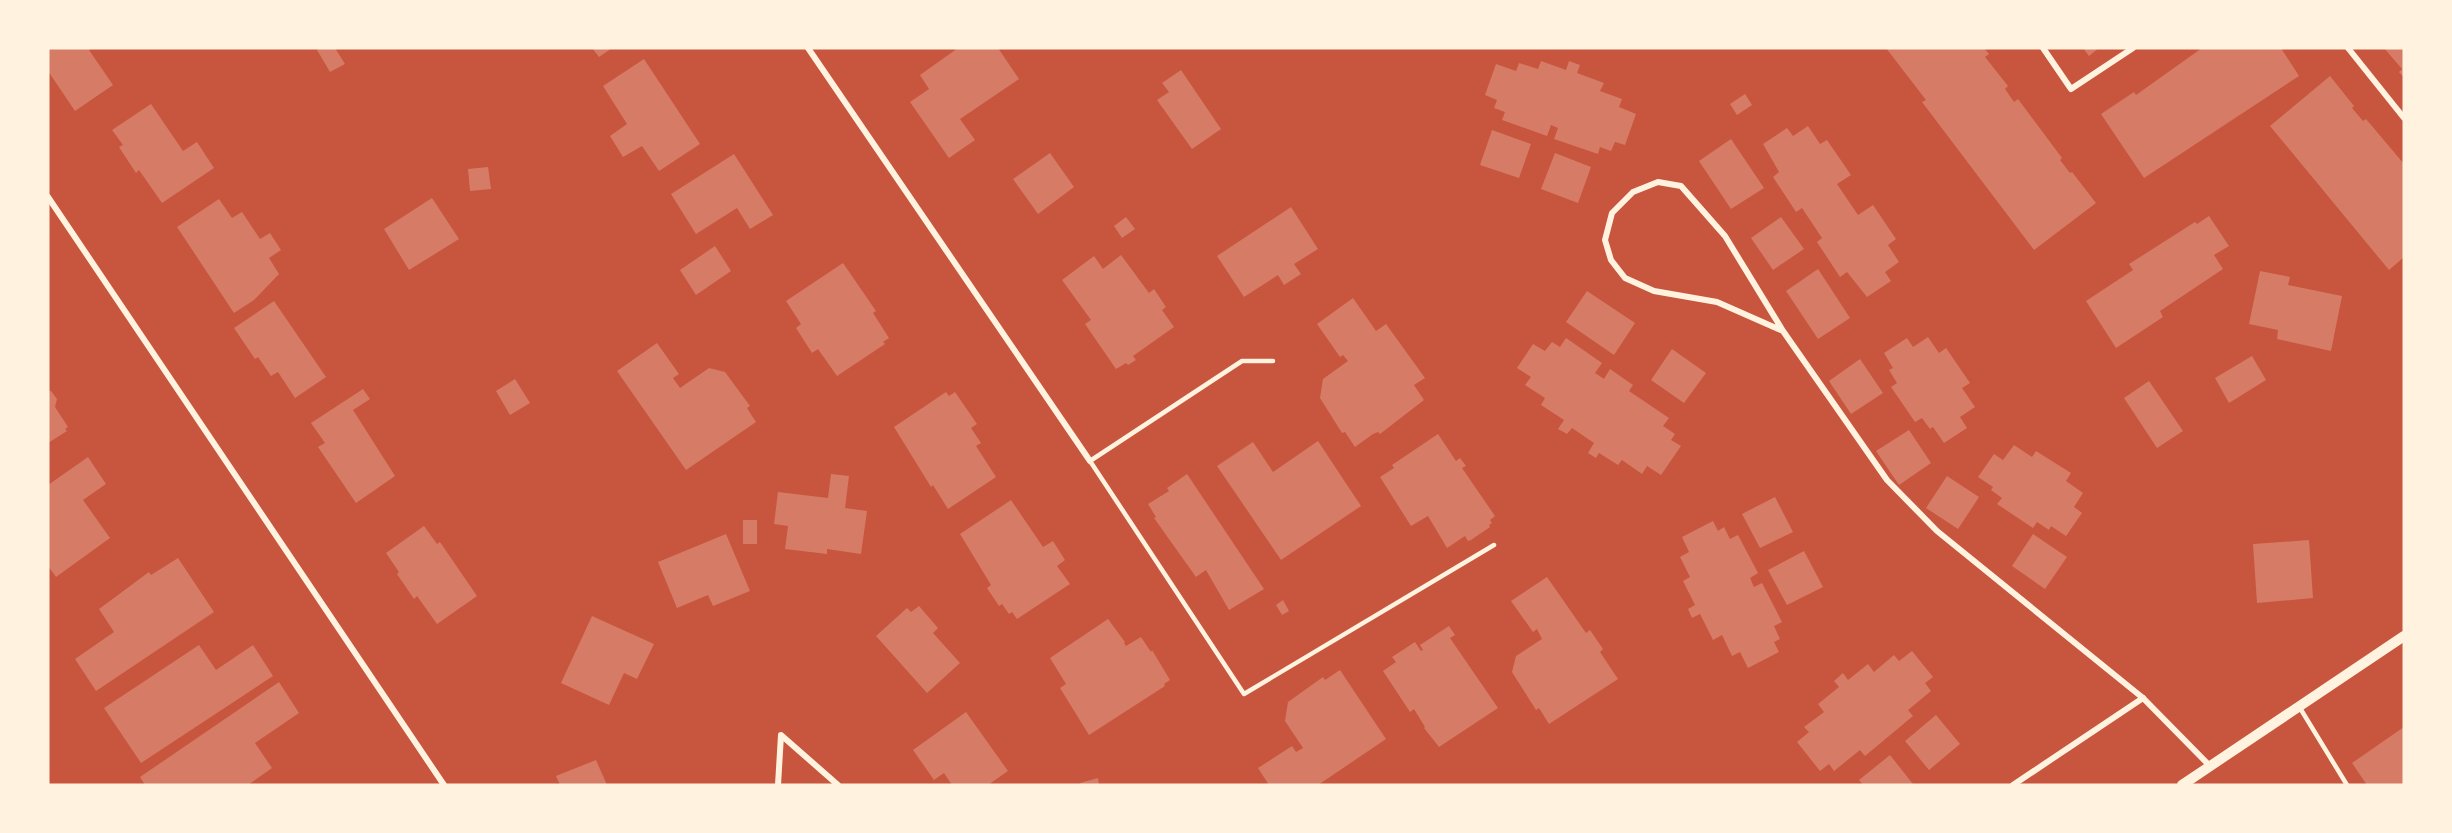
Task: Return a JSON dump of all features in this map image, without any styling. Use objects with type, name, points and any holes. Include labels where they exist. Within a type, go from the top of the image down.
[{"type":"street","points":[[808,48],[1090,461]]},
{"type":"street","points":[[2043,48],[2071,89],[2133,48]]},
{"type":"street","points":[[2348,48],[2404,118]]},
{"type":"street","points":[[1784,331],[1717,302],[1654,291],[1624,278],[1611,260],[1605,240],[1612,213],[1633,192],[1658,182],[1681,186],[1725,236],[1784,331],[1887,480],[1937,531],[2143,698],[2210,766]]},
{"type":"street","points":[[48,197],[444,785]]},
{"type":"street","points":[[2182,785],[2404,636]]},
{"type":"street","points":[[2013,785],[2143,698]]},
{"type":"street","points":[[778,785],[781,735],[838,785]]},
{"type":"lane","points":[[1273,361],[1242,361],[1090,461],[1244,694],[1494,545]]},
{"type":"lane","points":[[2299,706],[2347,785]]},
{"type":"building","points":[[48,48],[93,48],[89,50],[113,85],[75,111],[48,71]]},
{"type":"building","points":[[335,48],[345,64],[330,72],[317,50]]},
{"type":"building","points":[[592,48],[612,48],[599,57]]},
{"type":"building","points":[[958,48],[998,48],[1019,79],[960,119],[975,140],[949,158],[910,102],[929,89],[920,75]]},
{"type":"building","points":[[1886,48],[1984,48],[1989,54],[1985,57],[2008,86],[2005,89],[2014,102],[2018,99],[2062,158],[2060,160],[2096,203],[2034,250],[1922,102],[1926,100]]},
{"type":"building","points":[[2083,48],[2099,48],[2089,56]]},
{"type":"building","points":[[2202,48],[2281,48],[2299,76],[2144,178],[2101,114],[2134,92],[2136,95]]},
{"type":"building","points":[[2384,48],[2404,48],[2404,78],[2399,72],[2402,69]]},
{"type":"building","points":[[644,59],[700,144],[659,171],[642,146],[623,157],[610,136],[627,124],[603,86]]},
{"type":"building","points":[[1541,61],[1566,70],[1569,61],[1580,65],[1577,73],[1604,83],[1600,91],[1622,99],[1619,107],[1636,114],[1625,145],[1615,142],[1611,151],[1600,147],[1598,154],[1554,139],[1558,128],[1551,125],[1547,136],[1502,120],[1505,112],[1494,108],[1497,100],[1485,95],[1496,64],[1516,71],[1519,63],[1538,69]]},
{"type":"building","points":[[1181,70],[1221,129],[1192,149],[1157,100],[1169,92],[1162,83]]},
{"type":"building","points":[[2330,76],[2354,106],[2352,108],[2363,121],[2366,119],[2404,164],[2404,257],[2389,270],[2270,126]]},
{"type":"building","points":[[1745,94],[1752,105],[1737,115],[1730,104]]},
{"type":"building","points":[[151,104],[183,151],[197,142],[214,168],[162,203],[139,170],[136,173],[119,147],[123,145],[112,130]]},
{"type":"building","points":[[1808,126],[1820,144],[1827,140],[1851,175],[1837,184],[1858,215],[1873,205],[1896,239],[1888,245],[1899,262],[1885,272],[1891,281],[1867,297],[1847,272],[1840,277],[1817,242],[1822,238],[1802,208],[1796,212],[1773,177],[1779,172],[1763,144],[1787,128],[1793,136]]},
{"type":"building","points":[[1492,130],[1531,144],[1519,178],[1480,165]]},
{"type":"building","points":[[1731,139],[1764,188],[1731,209],[1699,161]]},
{"type":"building","points":[[1050,153],[1074,187],[1038,214],[1013,179]]},
{"type":"building","points":[[1555,153],[1591,167],[1578,203],[1541,189]]},
{"type":"building","points":[[734,154],[773,215],[750,229],[737,208],[696,234],[671,194]]},
{"type":"building","points":[[488,167],[491,189],[470,191],[468,169]]},
{"type":"building","points":[[432,198],[459,239],[409,270],[384,229]]},
{"type":"building","points":[[219,199],[232,218],[242,212],[260,239],[270,233],[281,250],[269,258],[279,274],[254,300],[234,313],[177,227]]},
{"type":"building","points":[[1291,207],[1318,249],[1294,264],[1301,274],[1284,285],[1278,275],[1244,297],[1217,256]]},
{"type":"building","points":[[2209,216],[2229,246],[2214,255],[2223,269],[2160,311],[2163,317],[2116,348],[2086,301],[2133,270],[2129,264],[2195,222],[2197,224]]},
{"type":"building","points":[[1126,217],[1135,229],[1122,238],[1114,226]]},
{"type":"building","points":[[1781,217],[1804,249],[1773,270],[1751,238]]},
{"type":"building","points":[[715,246],[731,271],[696,295],[680,270]]},
{"type":"building","points":[[1121,255],[1149,293],[1154,289],[1166,307],[1162,310],[1174,327],[1133,356],[1136,360],[1116,369],[1085,324],[1091,320],[1062,280],[1094,256],[1103,269]]},
{"type":"building","points":[[843,263],[876,311],[873,313],[889,338],[883,342],[885,344],[837,376],[818,349],[812,353],[796,328],[801,324],[786,301]]},
{"type":"building","points":[[1818,269],[1850,318],[1818,339],[1786,291]]},
{"type":"building","points":[[2260,271],[2290,277],[2288,285],[2342,296],[2331,351],[2277,339],[2278,330],[2249,324]]},
{"type":"building","points":[[1587,291],[1635,323],[1614,355],[1566,322]]},
{"type":"building","points":[[1353,298],[1376,331],[1386,324],[1425,378],[1414,385],[1424,400],[1380,434],[1378,432],[1373,434],[1355,447],[1345,432],[1342,433],[1320,398],[1323,379],[1348,361],[1343,355],[1340,357],[1317,324]]},
{"type":"building","points":[[274,301],[326,377],[295,398],[278,372],[271,376],[258,357],[255,359],[234,328]]},
{"type":"building","points":[[1928,337],[1939,353],[1946,348],[1970,383],[1962,388],[1975,407],[1960,417],[1967,428],[1944,443],[1933,427],[1930,429],[1922,418],[1915,422],[1891,387],[1897,383],[1889,370],[1893,368],[1884,353],[1907,338],[1913,347]]},
{"type":"building","points":[[1566,338],[1602,363],[1595,373],[1604,379],[1610,369],[1633,385],[1629,391],[1669,418],[1663,426],[1675,434],[1671,440],[1681,446],[1661,475],[1647,466],[1642,474],[1622,460],[1618,465],[1599,453],[1596,458],[1588,453],[1594,443],[1572,428],[1567,434],[1558,429],[1564,420],[1541,405],[1545,398],[1525,385],[1531,377],[1517,368],[1533,344],[1545,351],[1552,342],[1560,347]]},
{"type":"building","points":[[657,343],[679,374],[673,378],[680,388],[709,368],[725,372],[750,406],[747,408],[756,422],[686,470],[617,371]]},
{"type":"building","points":[[1672,349],[1706,373],[1684,403],[1651,380]]},
{"type":"building","points":[[2252,356],[2266,380],[2229,403],[2215,378]]},
{"type":"building","points":[[1860,359],[1883,393],[1851,414],[1829,381]]},
{"type":"building","points":[[515,379],[530,403],[510,415],[496,391]]},
{"type":"building","points":[[2149,381],[2183,431],[2157,448],[2124,398]]},
{"type":"building","points":[[363,389],[370,399],[353,410],[395,476],[356,503],[318,447],[325,443],[311,423]]},
{"type":"building","points":[[48,391],[51,391],[57,399],[55,407],[68,427],[65,429],[67,431],[48,443]]},
{"type":"building","points":[[946,392],[949,396],[955,392],[977,424],[971,428],[981,443],[976,446],[996,477],[948,509],[933,485],[931,487],[894,427]]},
{"type":"building","points":[[1909,430],[1931,463],[1899,485],[1876,451]]},
{"type":"building","points":[[1438,434],[1456,461],[1460,458],[1466,466],[1462,468],[1495,516],[1490,520],[1492,523],[1490,527],[1471,540],[1468,541],[1465,536],[1447,548],[1428,516],[1411,526],[1380,477],[1394,468],[1392,465]]},
{"type":"building","points":[[1318,441],[1361,506],[1281,560],[1217,466],[1253,442],[1273,472]]},
{"type":"building","points":[[2014,445],[2032,457],[2036,451],[2071,473],[2066,481],[2083,493],[2074,507],[2082,513],[2066,536],[2051,526],[2049,530],[2037,522],[2033,528],[1997,504],[2002,498],[1991,490],[1993,487],[1978,477],[1994,454],[2003,460]]},
{"type":"building","points":[[88,457],[106,484],[83,500],[110,538],[56,577],[48,566],[48,485]]},
{"type":"building","points":[[831,474],[849,476],[845,508],[867,511],[861,554],[827,549],[827,554],[785,549],[788,526],[774,524],[778,492],[828,498]]},
{"type":"building","points":[[1187,474],[1264,589],[1229,610],[1206,570],[1196,577],[1154,518],[1156,517],[1148,504],[1169,491],[1167,488]]},
{"type":"building","points":[[1947,476],[1979,497],[1958,529],[1926,508]]},
{"type":"building","points":[[1775,497],[1793,532],[1760,548],[1742,514]]},
{"type":"building","points":[[1011,500],[1043,547],[1053,541],[1065,560],[1057,566],[1070,584],[1017,619],[1012,612],[1009,614],[1002,604],[999,606],[987,588],[991,585],[960,534]]},
{"type":"building","points":[[743,520],[757,520],[757,544],[743,544]]},
{"type":"building","points":[[1713,521],[1718,531],[1724,527],[1730,539],[1738,535],[1758,573],[1750,578],[1754,587],[1762,583],[1782,622],[1774,626],[1780,639],[1774,642],[1779,652],[1748,668],[1740,652],[1732,656],[1722,635],[1713,640],[1700,614],[1692,618],[1688,609],[1695,605],[1683,581],[1690,577],[1680,557],[1689,552],[1682,537]]},
{"type":"building","points":[[424,526],[437,544],[440,542],[477,596],[437,624],[417,596],[414,599],[386,553]]},
{"type":"building","points":[[726,534],[750,591],[713,606],[708,595],[677,608],[658,562]]},
{"type":"building","points":[[2033,534],[2067,557],[2045,589],[2012,566]]},
{"type":"building","points":[[2309,540],[2313,598],[2257,603],[2253,544]]},
{"type":"building","points":[[1804,551],[1823,587],[1787,605],[1768,570]]},
{"type":"building","points":[[178,558],[214,612],[96,691],[75,659],[114,632],[99,609],[149,572],[151,575]]},
{"type":"building","points":[[1547,577],[1586,633],[1590,630],[1603,649],[1600,652],[1618,679],[1549,724],[1539,708],[1536,710],[1512,672],[1516,656],[1542,639],[1537,629],[1533,632],[1511,601]]},
{"type":"building","points":[[1283,600],[1289,611],[1282,615],[1276,605]]},
{"type":"building","points":[[919,606],[938,628],[933,633],[960,663],[927,693],[876,636],[907,608],[911,612]]},
{"type":"building","points":[[592,616],[654,644],[637,679],[624,673],[609,705],[561,683]]},
{"type":"building","points":[[1108,619],[1126,646],[1141,637],[1151,652],[1152,650],[1170,680],[1164,684],[1165,686],[1089,735],[1060,688],[1066,684],[1050,658]]},
{"type":"building","points":[[1449,626],[1455,635],[1450,638],[1498,708],[1439,747],[1424,728],[1414,709],[1410,712],[1383,671],[1396,662],[1392,657],[1415,642],[1421,651],[1423,650],[1420,645]]},
{"type":"building","points":[[199,645],[216,670],[253,645],[273,676],[141,763],[104,708]]},
{"type":"building","points":[[1912,651],[1933,677],[1925,683],[1931,691],[1908,710],[1913,716],[1865,756],[1860,750],[1834,771],[1829,764],[1820,771],[1797,742],[1809,732],[1804,727],[1824,712],[1818,704],[1839,687],[1834,681],[1843,673],[1848,680],[1868,664],[1874,672],[1894,655],[1899,661]]},
{"type":"building","points":[[1340,670],[1386,739],[1318,785],[1269,785],[1258,768],[1292,746],[1296,752],[1303,748],[1285,721],[1288,702],[1323,677],[1325,680]]},
{"type":"building","points":[[279,682],[299,713],[255,743],[272,768],[248,785],[145,785],[140,777]]},
{"type":"building","points":[[966,712],[1008,771],[988,785],[952,785],[944,773],[934,780],[913,750]]},
{"type":"building","points":[[1936,715],[1960,744],[1929,770],[1905,741]]},
{"type":"building","points":[[2404,727],[2404,785],[2367,785],[2352,763]]},
{"type":"building","points":[[1890,755],[1913,784],[1863,785],[1859,780]]},
{"type":"building","points":[[596,760],[607,785],[560,785],[556,776]]},
{"type":"building","points":[[1098,778],[1099,785],[1080,785],[1080,783]]}]
